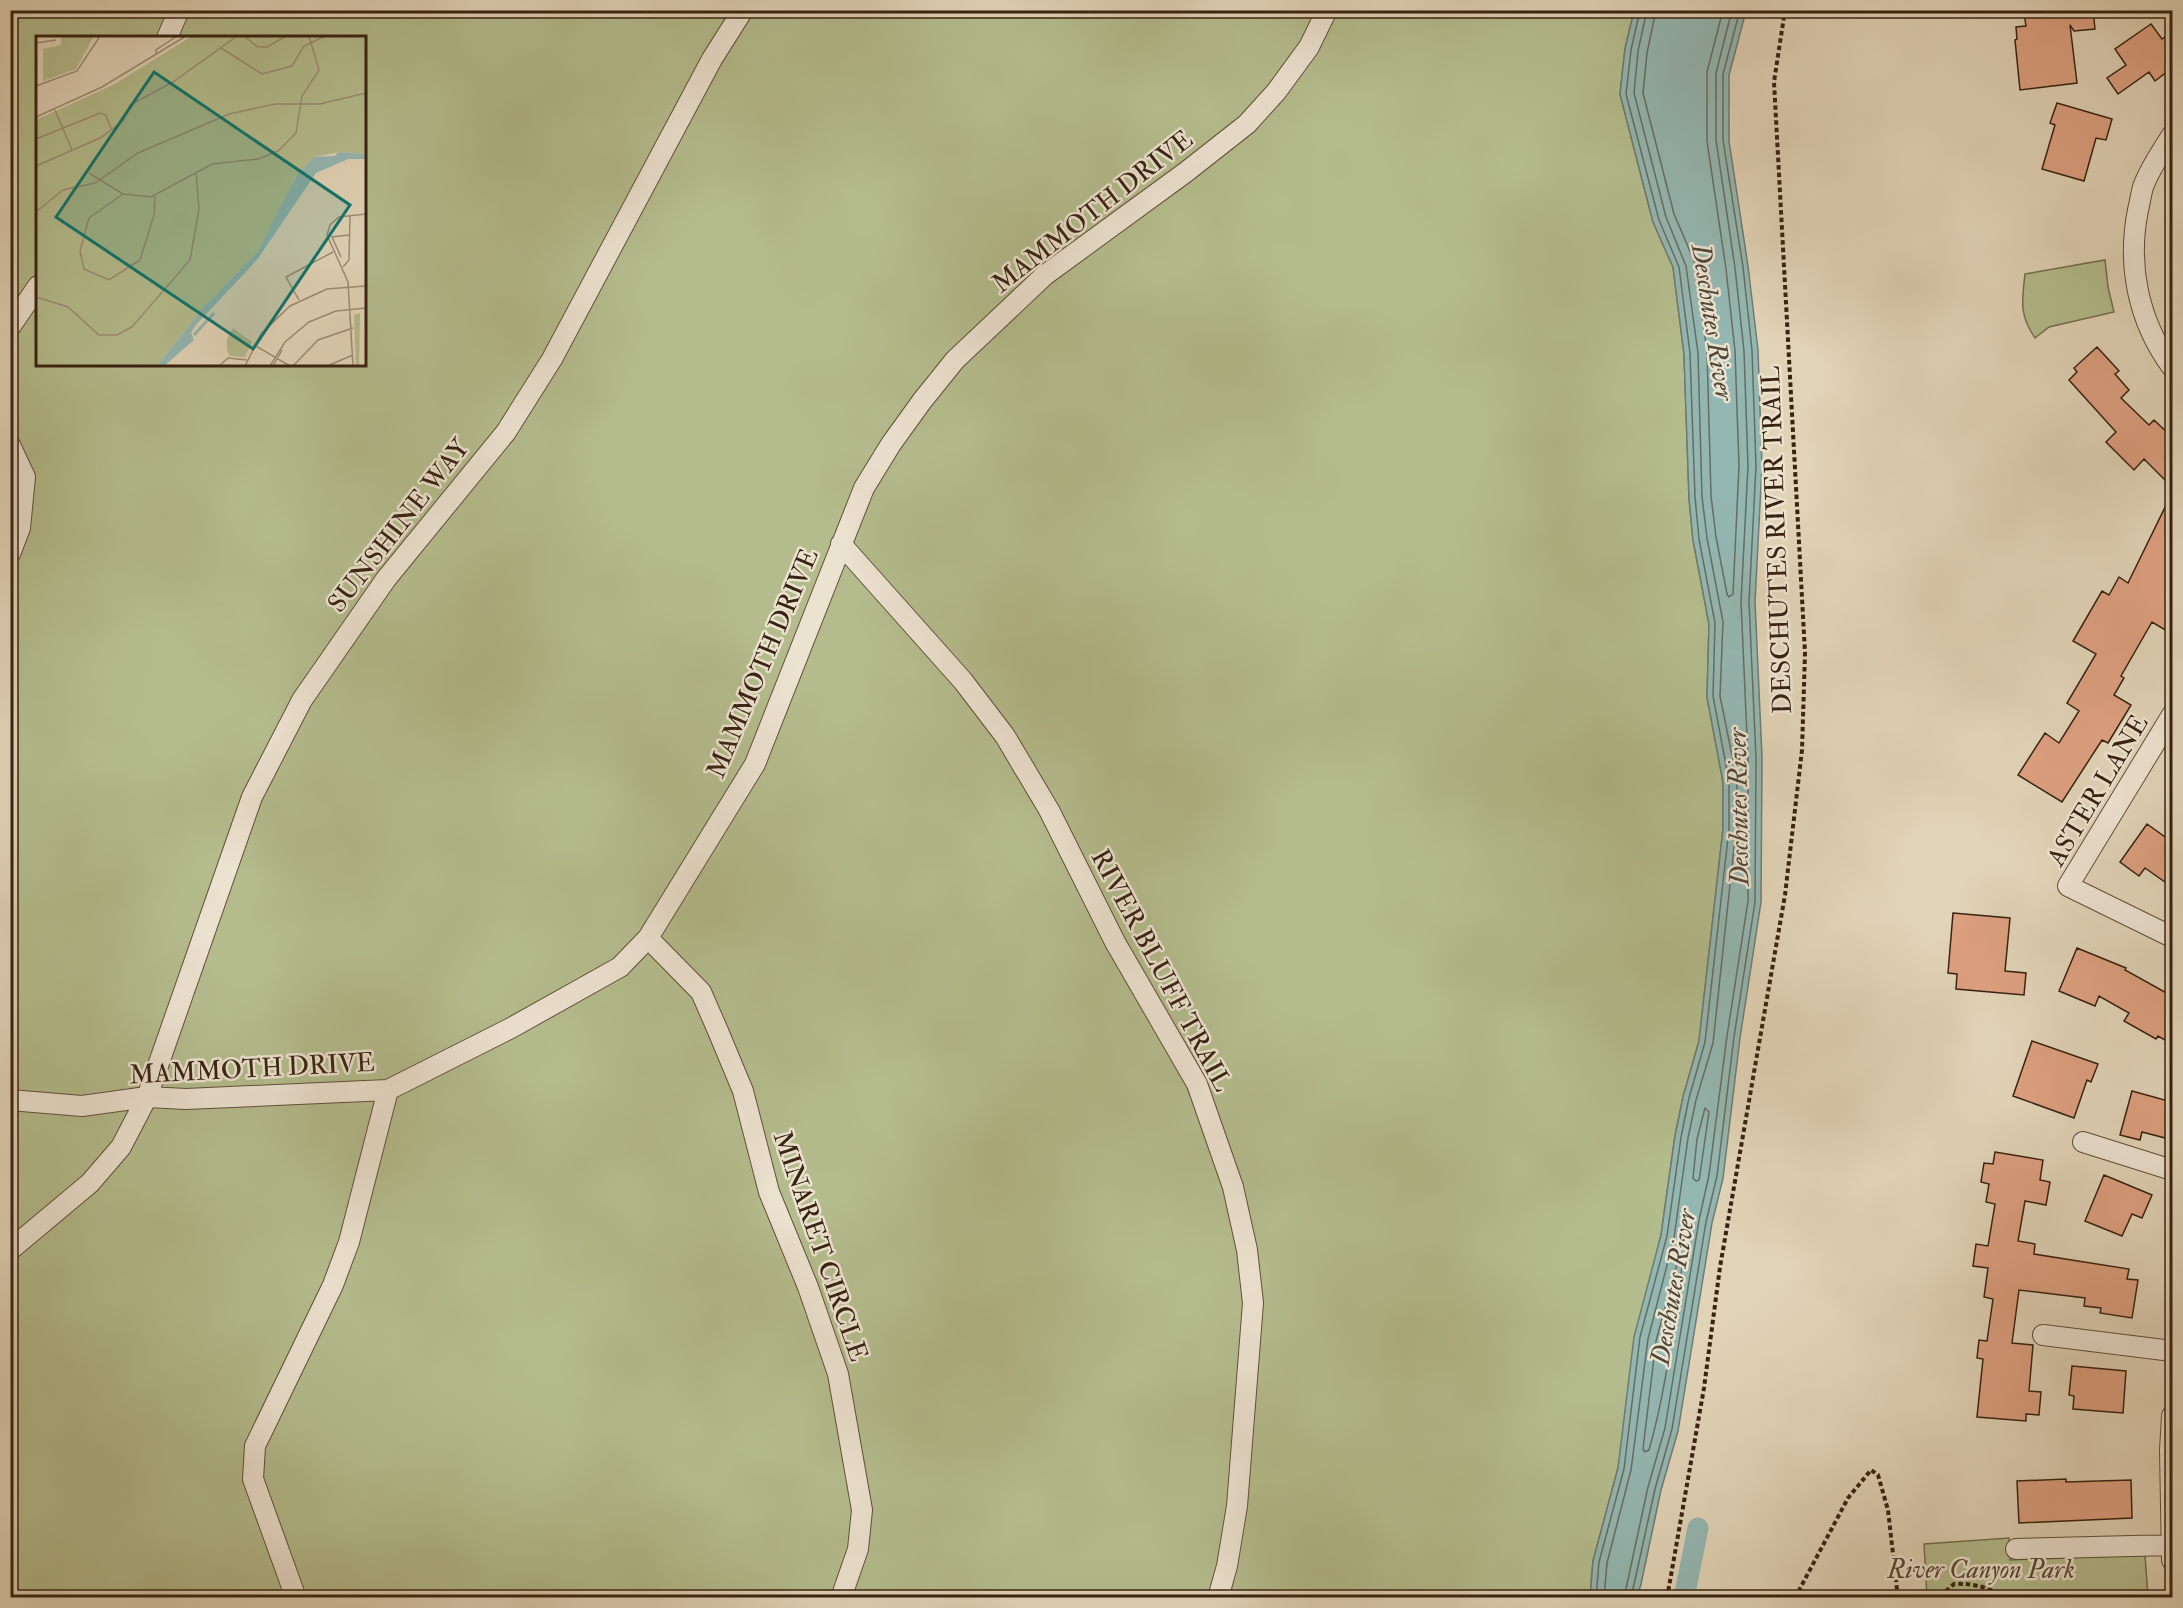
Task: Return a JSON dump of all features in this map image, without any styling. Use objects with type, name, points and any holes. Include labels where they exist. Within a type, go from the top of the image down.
[{"type":"street","points":[[168,36],[179,10]]},
{"type":"street","name":"SUNSHINE WAY","points":[[147,1097],[252,797],[302,699],[386,579],[506,432],[552,359],[712,59],[743,10]]},
{"type":"street","name":"MAMMOTH DRIVE","points":[[16,1101],[82,1106],[147,1097],[186,1099],[388,1090],[511,1028],[620,968],[648,938],[755,764],[864,488],[891,444],[955,360],[1045,275],[1186,172],[1247,124],[1309,47],[1328,10]]},
{"type":"street","points":[[2172,135],[2159,155],[2143,188],[2135,225],[2133,260],[2137,290],[2147,323],[2172,367]]},
{"type":"street","points":[[10,327],[36,289]]},
{"type":"street","points":[[10,445],[25,477],[20,528],[10,554]]},
{"type":"street","name":"RIVER BLUFF TRAIL","points":[[842,544],[963,681],[1005,736],[1049,810],[1115,942],[1197,1084],[1233,1188],[1247,1250],[1253,1303],[1237,1506],[1227,1566],[1218,1598]]},
{"type":"street","name":"ASTER LANE","points":[[2172,715],[2068,886],[2172,938]]},
{"type":"street","name":"MINARET CIRCLE","points":[[648,938],[701,992],[718,1031],[743,1091],[769,1192],[808,1287],[838,1374],[862,1510],[858,1549],[841,1598]]},
{"type":"street","points":[[296,1598],[253,1479],[255,1446],[333,1285],[349,1242],[388,1090]]},
{"type":"street","points":[[10,1250],[90,1183],[121,1147],[147,1097]]},
{"type":"street","points":[[2083,1142],[2172,1170]]},
{"type":"street","points":[[2043,1335],[2172,1351]]},
{"type":"street","points":[[2172,1416],[2170,1450],[2172,1560]]},
{"type":"street","points":[[2016,1549],[2172,1545]]},
{"type":"path","name":"DESCHUTES RIVER TRAIL","points":[[1667,1598],[1704,1388],[1720,1267],[1785,896],[1802,750],[1805,653],[1774,82],[1785,10]]},
{"type":"path","points":[[1796,1598],[1848,1498],[1871,1470],[1878,1475],[1888,1510],[1898,1598]]},
{"type":"path","points":[[1943,1598],[1945,1592],[1954,1584],[1972,1583],[1989,1588],[2007,1598]]},
{"type":"green space","points":[[11,11],[1634,11],[1625,49],[1620,94],[1653,222],[1673,267],[1684,354],[1689,498],[1693,540],[1709,624],[1707,697],[1723,782],[1723,829],[1699,1041],[1675,1136],[1661,1235],[1618,1468],[1593,1561],[1590,1597],[11,1598]]},
{"type":"green space","points":[[2105,260],[2114,312],[2049,327],[2035,338],[2024,315],[2025,274]]},
{"type":"green space","name":"River Canyon Park","points":[[2009,1538],[2010,1560],[2145,1555],[2148,1597],[1927,1597],[1924,1544]]},
{"type":"water","name":"Deschutes River","points":[[1634,11],[1746,11],[1729,75],[1729,141],[1758,350],[1762,466],[1755,602],[1762,757],[1761,902],[1740,1038],[1723,1178],[1712,1223],[1678,1431],[1661,1490],[1641,1584],[1637,1597],[1590,1598],[1593,1561],[1618,1468],[1634,1337],[1661,1235],[1675,1136],[1699,1041],[1723,829],[1723,782],[1707,697],[1709,624],[1693,540],[1689,498],[1684,354],[1673,267],[1653,222],[1620,94],[1625,49]]},
{"type":"building","points":[[2042,10],[2093,10],[2095,29],[2074,31],[2070,25],[2077,83],[2020,90],[2015,40],[2017,39],[2016,27],[2026,26],[2024,13]]},
{"type":"building","points":[[2151,24],[2162,39],[2166,36],[2172,44],[2172,68],[2155,81],[2149,72],[2118,94],[2107,78],[2126,65],[2115,49]]},
{"type":"building","points":[[2057,103],[2112,119],[2106,140],[2096,138],[2084,181],[2042,169],[2055,125],[2050,123]]},
{"type":"building","points":[[2097,347],[2119,371],[2115,374],[2129,390],[2121,398],[2149,425],[2154,420],[2172,437],[2172,487],[2144,459],[2134,470],[2106,442],[2116,432],[2069,380],[2077,372],[2074,368]]},
{"type":"building","points":[[2172,493],[2172,634],[2152,622],[2121,676],[2124,678],[2114,695],[2131,705],[2108,743],[2102,740],[2062,802],[2018,775],[2045,733],[2059,743],[2079,711],[2067,703],[2096,654],[2073,641],[2102,591],[2109,595],[2119,577],[2128,583]]},
{"type":"building","points":[[2147,824],[2172,842],[2172,871],[2165,882],[2145,868],[2139,876],[2120,862]]},
{"type":"building","points":[[1953,913],[2010,918],[2005,971],[2026,973],[2024,995],[1956,989],[1957,974],[1948,973]]},
{"type":"building","points":[[2077,948],[2126,968],[2125,970],[2172,996],[2172,1044],[2158,1036],[2156,1039],[2124,1021],[2129,1013],[2099,996],[2095,1006],[2059,991]]},
{"type":"building","points":[[2032,1041],[2098,1064],[2091,1082],[2087,1080],[2074,1118],[2013,1096]]},
{"type":"building","points":[[2132,1091],[2172,1102],[2172,1125],[2169,1139],[2142,1132],[2140,1140],[2120,1135]]},
{"type":"building","points":[[1995,1152],[2043,1160],[2040,1180],[2050,1182],[2046,1205],[2025,1201],[2018,1241],[2035,1244],[2034,1254],[2129,1269],[2127,1279],[2138,1280],[2132,1318],[2100,1313],[2101,1308],[2084,1306],[2085,1298],[2019,1290],[2012,1343],[2033,1345],[2029,1391],[2041,1392],[2039,1415],[2026,1414],[2026,1421],[1977,1417],[1983,1359],[1977,1358],[1979,1340],[1987,1341],[1993,1299],[1984,1297],[1988,1268],[1973,1266],[1976,1244],[1988,1246],[1995,1204],[1986,1202],[1989,1184],[1981,1182],[1984,1163],[1993,1164]]},
{"type":"building","points":[[2104,1175],[2152,1195],[2142,1218],[2132,1214],[2122,1236],[2085,1221]]},
{"type":"building","points":[[2072,1366],[2126,1371],[2123,1413],[2073,1409],[2074,1396],[2069,1395]]},
{"type":"building","points":[[2066,1479],[2066,1482],[2131,1480],[2132,1518],[2019,1523],[2017,1481]]},
{"type":"waterway","points":[[1684,1598],[1698,1528]]}]
